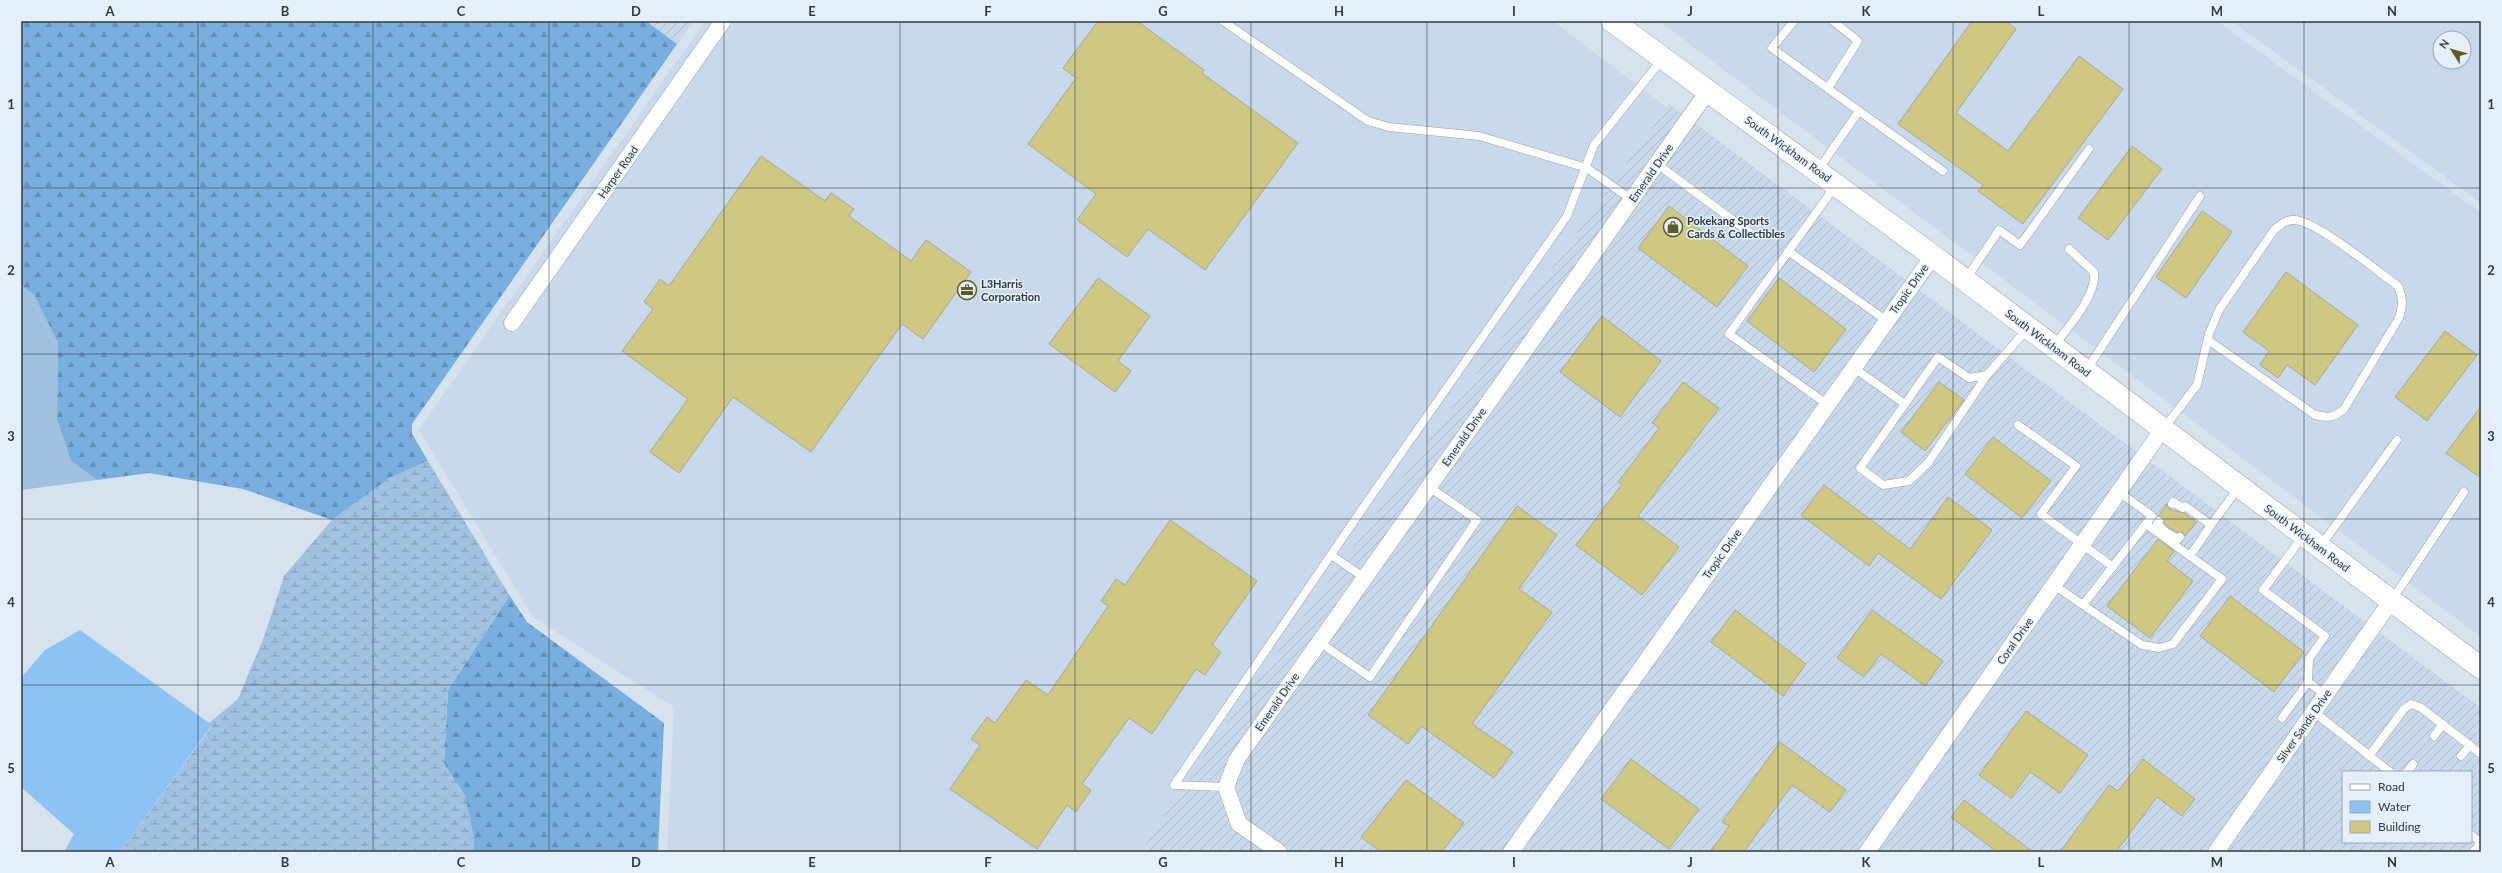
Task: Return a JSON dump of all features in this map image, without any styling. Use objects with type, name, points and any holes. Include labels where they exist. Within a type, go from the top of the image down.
[{"type":"main road","name":"South Wickham Road","points":[[1624,26],[1663,58],[1933,256],[2162,430],[2481,668]]},
{"type":"street","name":"Harper Road","points":[[512,323],[724,21]]},
{"type":"street","name":"Emerald Drive","points":[[1226,787],[1237,759],[1708,91]]},
{"type":"street","name":"Tropic Drive","points":[[1511,852],[1933,256]]},
{"type":"street","name":"Coral Drive","points":[[1868,852],[2162,430]]},
{"type":"street","name":"Silver Sands Drive","points":[[2216,852],[2391,601]]},
{"type":"street","points":[[1226,787],[1239,824],[1279,852]]},
{"type":"lane","points":[[1224,21],[1368,121],[1389,127],[1479,136],[1587,168],[1632,200]]},
{"type":"lane","points":[[1794,21],[1772,48],[1943,171]]},
{"type":"lane","points":[[1828,88],[1858,41],[1833,21]]},
{"type":"lane","points":[[1226,787],[1174,785],[1331,555],[1567,216],[1587,168],[1594,146],[1663,58]]},
{"type":"lane","points":[[1818,171],[1859,111]]},
{"type":"lane","points":[[1965,280],[1999,230],[2020,245],[2089,149]]},
{"type":"lane","points":[[1657,164],[1749,232]]},
{"type":"lane","points":[[1828,405],[1729,334],[1836,184]]},
{"type":"lane","points":[[2086,372],[2200,196]]},
{"type":"lane","points":[[2162,430],[2197,385],[2208,340],[2219,310],[2274,230],[2283,223],[2294,220],[2306,223],[2398,286],[2402,296],[2403,306],[2400,318],[2344,409],[2336,416],[2327,417],[2315,415],[2208,340]]},
{"type":"lane","points":[[2054,347],[2088,297],[2095,283],[2094,272],[2069,249]]},
{"type":"lane","points":[[1788,251],[1887,321]]},
{"type":"lane","points":[[1987,376],[1969,378],[1938,357],[1860,468],[1883,485],[1909,481],[1928,463],[1987,376],[2028,328]]},
{"type":"lane","points":[[1854,368],[1905,404]]},
{"type":"lane","points":[[2018,425],[2076,466],[2041,514],[2113,567]]},
{"type":"lane","points":[[2282,718],[2308,682],[2309,658],[2325,636],[2263,590],[2312,542],[2397,440]]},
{"type":"lane","points":[[1319,642],[1370,677],[1478,520],[1429,487]]},
{"type":"lane","points":[[2190,556],[2239,487]]},
{"type":"lane","points":[[2083,605],[2152,516],[2119,492]]},
{"type":"lane","points":[[2391,601],[2464,492]]},
{"type":"lane","points":[[2172,504],[2173,502],[2192,519]]},
{"type":"lane","points":[[2182,510],[2185,506],[2211,525]]},
{"type":"lane","points":[[2054,585],[2142,645],[2159,648],[2173,644],[2222,579],[2190,556],[2157,524],[2159,522]]},
{"type":"lane","points":[[2146,524],[2178,539],[2180,537]]},
{"type":"lane","points":[[1331,555],[1365,578]]},
{"type":"lane","points":[[2308,682],[2326,695]]},
{"type":"lane","points":[[2369,756],[2404,709],[2411,704],[2420,707],[2481,754]]},
{"type":"lane","points":[[2314,712],[2389,771]]},
{"type":"lane","points":[[2434,736],[2443,724]]},
{"type":"lane","points":[[2461,756],[2470,745]]},
{"type":"lane","points":[[2408,771],[2413,764]]},
{"type":"lane","points":[[2472,836],[2481,842],[2473,852]]},
{"type":"shaded area","points":[[646,21],[693,21],[677,44]]},
{"type":"shaded area","points":[[705,21],[1553,21],[1673,112],[1191,774],[1141,852],[667,852],[674,707],[533,617],[419,430]]},
{"type":"shaded area","points":[[1659,21],[2217,21],[2481,213],[2481,637]]},
{"type":"shaded area","points":[[2232,21],[2481,21],[2481,203]]},
{"type":"shaded area","points":[[1669,104],[2481,708],[2481,852],[1141,852],[1191,774]]},
{"type":"green space","points":[[21,21],[646,21],[677,44],[412,424],[412,434],[428,461],[390,478],[332,520],[243,489],[149,473],[97,480],[71,461],[57,419],[58,343],[34,295],[21,285]]},
{"type":"green space","points":[[21,285],[34,295],[58,343],[57,419],[71,461],[97,480],[21,490]]},
{"type":"green space","points":[[428,461],[508,593],[508,598],[448,690],[444,763],[465,795],[474,837],[473,852],[120,852],[212,726],[209,723],[238,699],[264,637],[284,576],[332,520],[390,478]]},
{"type":"green space","points":[[508,593],[527,622],[664,723],[658,852],[473,852],[474,837],[444,763],[448,690],[508,598]]},
{"type":"water","points":[[80,630],[212,725],[120,852],[64,852],[74,834],[21,787],[21,678],[45,650]]},
{"type":"building","points":[[1098,21],[1137,21],[1204,70],[1202,73],[1298,143],[1205,270],[1148,229],[1127,257],[1077,220],[1096,194],[1028,144],[1076,78],[1063,68]]},
{"type":"building","points":[[1972,21],[2005,21],[2016,29],[1956,113],[2008,151],[2079,56],[2123,89],[2023,224],[1978,191],[1983,185],[1898,124]]},
{"type":"building","points":[[2132,146],[2162,169],[2108,240],[2078,218]]},
{"type":"building","points":[[761,156],[825,201],[831,193],[854,209],[849,216],[911,261],[926,240],[971,272],[923,339],[902,324],[811,452],[733,397],[679,473],[650,452],[688,399],[622,351],[653,309],[644,302],[660,279],[669,286]]},
{"type":"building","points":[[1669,206],[1748,266],[1717,307],[1638,248]]},
{"type":"building","points":[[2202,211],[2232,232],[2186,298],[2156,277]]},
{"type":"building","points":[[2286,272],[2358,325],[2315,385],[2287,365],[2278,378],[2260,365],[2269,351],[2243,332]]},
{"type":"building","points":[[1098,278],[1150,316],[1118,361],[1131,371],[1115,392],[1049,344]]},
{"type":"building","points":[[1779,278],[1846,329],[1814,372],[1747,321]]},
{"type":"building","points":[[1602,316],[1661,361],[1620,417],[1560,372]]},
{"type":"building","points":[[2445,331],[2477,355],[2427,421],[2395,397]]},
{"type":"building","points":[[1683,382],[1719,408],[1638,516],[1679,547],[1642,595],[1576,545],[1622,484],[1618,482],[1659,428],[1652,423]]},
{"type":"building","points":[[1939,382],[1964,400],[1925,451],[1901,432]]},
{"type":"building","points":[[2481,406],[2481,478],[2446,453]]},
{"type":"building","points":[[1993,437],[2051,481],[2022,518],[1965,474]]},
{"type":"building","points":[[1824,485],[1910,549],[1948,497],[1992,530],[1941,599],[1878,553],[1869,566],[1801,515]]},
{"type":"building","points":[[2167,504],[2169,509],[2184,513],[2196,522],[2185,536],[2182,532],[2177,532],[2169,528],[2164,523],[2162,517],[2158,516]]},
{"type":"building","points":[[1517,506],[1557,535],[1519,589],[1552,612],[1472,724],[1513,752],[1494,778],[1421,726],[1408,744],[1368,715]]},
{"type":"building","points":[[1170,520],[1257,581],[1212,645],[1221,652],[1205,675],[1196,669],[1152,734],[1129,718],[1082,784],[1091,790],[1076,812],[1067,805],[1037,849],[950,789],[980,745],[971,739],[987,717],[995,723],[1026,680],[1048,695],[1108,606],[1101,601],[1116,579],[1125,585]]},
{"type":"building","points":[[2158,539],[2174,551],[2167,561],[2193,581],[2150,638],[2107,606]]},
{"type":"building","points":[[2230,596],[2304,652],[2274,692],[2200,636]]},
{"type":"building","points":[[1735,610],[1806,664],[1783,696],[1711,642]]},
{"type":"building","points":[[1872,610],[1943,661],[1925,686],[1881,654],[1864,677],[1837,658]]},
{"type":"building","points":[[2026,711],[2088,755],[2060,793],[2030,772],[2011,798],[1979,775]]},
{"type":"building","points":[[1780,742],[1846,790],[1830,812],[1792,785],[1744,852],[1710,852],[1729,826],[1722,822]]},
{"type":"building","points":[[1631,759],[1699,809],[1669,849],[1601,799]]},
{"type":"building","points":[[2143,759],[2195,799],[2182,816],[2157,797],[2116,852],[2060,852],[2109,785],[2118,791]]},
{"type":"building","points":[[1406,780],[1464,823],[1442,852],[1381,852],[1361,837]]},
{"type":"building","points":[[1964,800],[2033,852],[1997,852],[1951,817]]},
{"type":"place","name":"Pokekang Sports Cards & Collectibles","points":[[1673,227]]},
{"type":"place","name":"L3Harris Corporation","points":[[967,290]]}]
